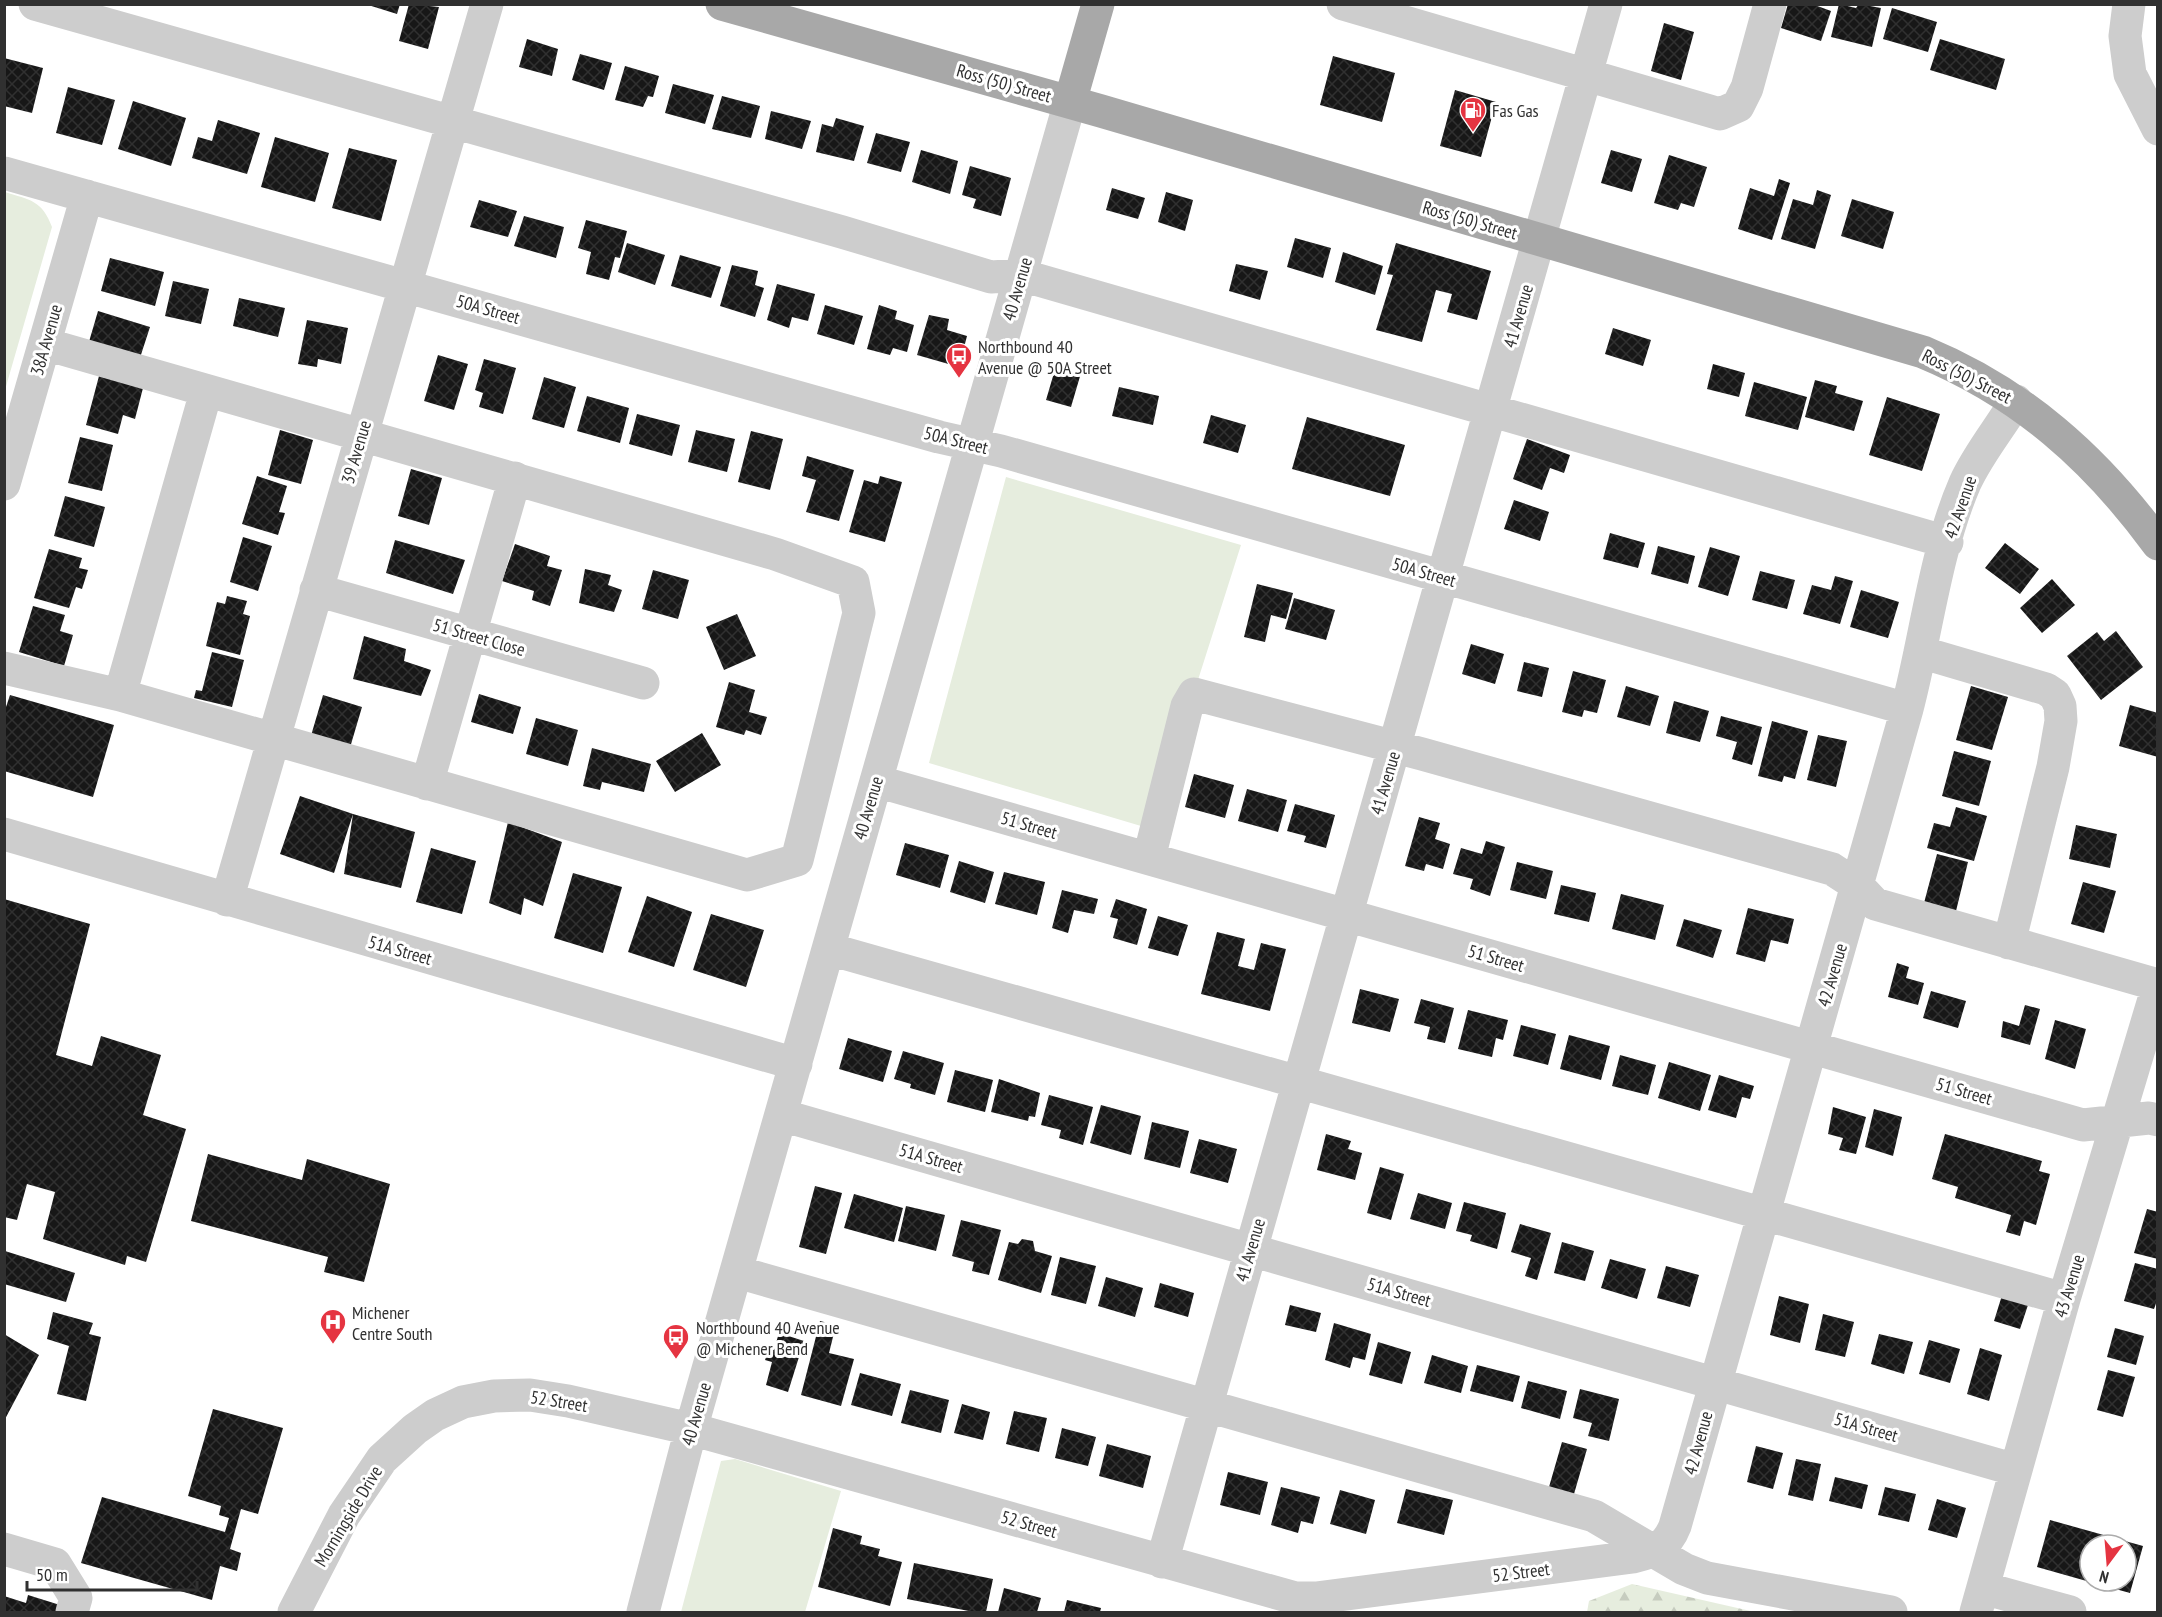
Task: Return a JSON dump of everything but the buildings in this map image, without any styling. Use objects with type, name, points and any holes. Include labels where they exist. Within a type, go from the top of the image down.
[{"type":"main road","name":"Ross (50) Street","points":[[722,4],[1070,102],[1923,352],[2016,401],[2078,450],[2153,533]]},
{"type":"main road","name":"40 Avenue","points":[[1070,102],[1098,4]]},
{"type":"street","points":[[35,4],[842,232],[991,277],[1021,275],[1947,542]]},
{"type":"street","name":"39 Avenue","points":[[226,900],[487,4]]},
{"type":"street","points":[[1343,4],[1586,77],[1720,114],[1738,106],[1747,88],[1770,4]]},
{"type":"street","name":"41 Avenue","points":[[1162,1562],[1541,240],[1606,4]]},
{"type":"street","points":[[2129,4],[2125,36],[2130,74],[2157,129]]},
{"type":"street","name":"40 Avenue","points":[[643,1612],[691,1429],[1070,102]]},
{"type":"street","name":"50A Street","points":[[4,173],[1907,709]]},
{"type":"street","name":"38A Avenue","points":[[4,484],[87,196]]},
{"type":"street","points":[[4,668],[120,695],[747,875],[796,860],[859,613],[853,582],[776,554],[45,345]]},
{"type":"street","points":[[120,695],[206,392]]},
{"type":"street","name":"42 Avenue","points":[[1654,1551],[1666,1544],[1675,1526],[1907,709],[1920,652],[1923,627],[1947,542],[1966,482],[2016,401]]},
{"type":"street","points":[[427,784],[515,478]]},
{"type":"street","name":"51 Street Close","points":[[316,590],[643,683]]},
{"type":"street","points":[[1920,652],[2046,689],[2055,695],[2060,706],[2061,721],[2053,767],[2009,943]]},
{"type":"street","points":[[1149,858],[1187,706],[1194,694],[1395,746],[1832,869],[1858,886],[1875,904],[2157,986]]},
{"type":"street","name":"51 Street","points":[[876,781],[2083,1125],[2150,1118],[2157,1120]]},
{"type":"street","name":"51A Street","points":[[4,834],[795,1064]]},
{"type":"street","points":[[829,949],[1299,1080],[2064,1299]]},
{"type":"street","name":"43 Avenue","points":[[2070,1612],[1980,1600],[2064,1299],[2157,986]]},
{"type":"street","name":"51A Street","points":[[781,1115],[2016,1470]]},
{"type":"street","points":[[737,1272],[1594,1516],[1684,1569],[1707,1578],[1891,1612]]},
{"type":"street","name":"52 Street","points":[[415,1429],[435,1415],[463,1402],[494,1396],[530,1395],[568,1401],[691,1429],[1286,1597],[1304,1599],[1633,1557],[1654,1551]]},
{"type":"street","name":"Morningside Drive","points":[[294,1612],[344,1515],[364,1484],[382,1459],[415,1429]]},
{"type":"street","points":[[4,1549],[55,1564],[76,1598],[72,1612]]},
{"type":"green space","points":[[5,192],[34,202],[44,211],[52,227],[5,390]]},
{"type":"green space","points":[[1006,477],[1241,545],[1197,683],[1141,826],[929,763]]},
{"type":"green space","points":[[735,1459],[841,1491],[805,1612],[681,1612],[721,1461]]},
{"type":"green space","points":[[1632,1584],[1755,1612],[1587,1612],[1589,1601]]},
{"type":"place","name":"Fas Gas","points":[[1473,133]]},
{"type":"place","name":"Northbound 40 Avenue @ 50A Street","points":[[959,379]]},
{"type":"place","name":"Michener Centre South","points":[[333,1345]]},
{"type":"place","name":"Northbound 40 Avenue @ Michener Bend","points":[[676,1360]]}]
